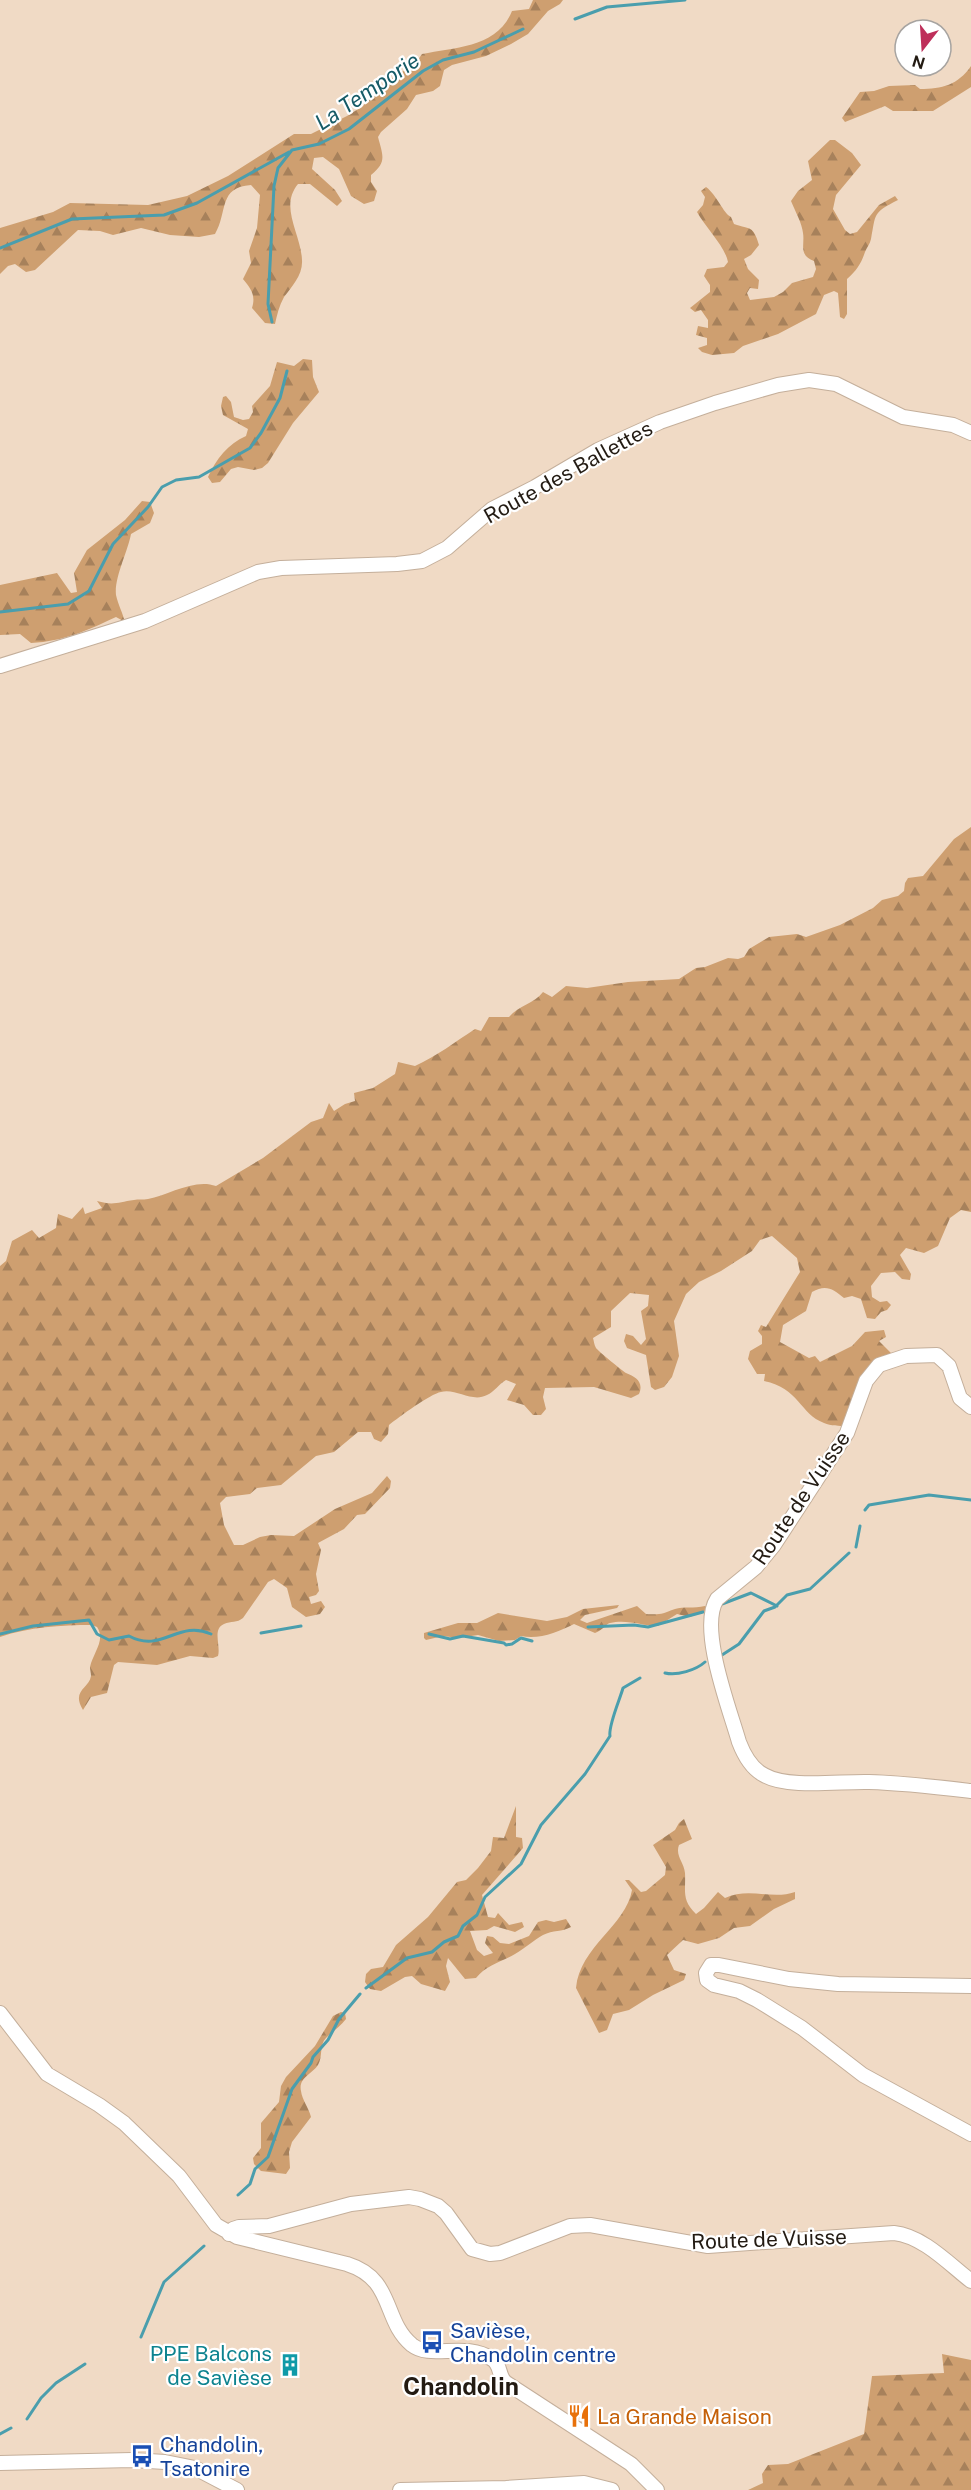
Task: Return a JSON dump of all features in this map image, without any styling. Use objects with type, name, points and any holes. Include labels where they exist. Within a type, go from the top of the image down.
[{"type":"street","name":"Route des Ballettes","points":[[0,666],[145,621],[258,572],[281,568],[422,561],[447,548],[492,509],[598,450],[660,422],[778,385],[809,380],[836,384],[903,417],[953,424],[971,433]]},
{"type":"street","name":"Route de Vuisse","points":[[971,1407],[960,1398],[949,1366],[936,1355],[899,1357],[875,1368],[866,1381],[849,1428],[784,1530],[760,1563],[718,1597],[713,1606],[711,1618],[716,1664],[739,1742],[745,1755],[762,1774],[777,1779],[816,1784],[869,1782],[971,1791]]},
{"type":"street","points":[[971,1986],[838,1984],[789,1979],[719,1965],[711,1965],[706,1973],[707,1980],[711,1983],[752,1997],[802,2028],[859,2073],[971,2134]]},
{"type":"street","points":[[0,2013],[46,2074],[99,2105],[124,2123],[173,2170],[216,2225],[229,2234],[361,2269],[376,2283],[404,2336],[416,2348],[424,2351],[464,2349],[495,2361],[499,2376],[508,2385],[631,2464],[657,2490]]},
{"type":"street","name":"Route de Vuisse","points":[[229,2234],[237,2227],[269,2226],[351,2204],[409,2197],[438,2206],[453,2223],[466,2244],[479,2253],[500,2253],[570,2226],[590,2225],[708,2246],[894,2233],[905,2235],[921,2244],[971,2282]]},
{"type":"street","points":[[0,2463],[132,2460],[165,2462],[195,2468],[237,2490]]},
{"type":"street","points":[[400,2490],[506,2488],[584,2483],[612,2490]]},
{"type":"green space","points":[[533,0],[563,0],[548,11],[528,34],[511,44],[486,56],[452,65],[444,70],[440,86],[433,91],[416,95],[407,109],[381,132],[378,137],[382,162],[371,175],[371,182],[377,191],[374,201],[364,204],[351,196],[339,169],[323,157],[314,158],[312,169],[335,190],[342,201],[337,206],[310,184],[298,184],[293,193],[290,202],[292,221],[301,250],[302,265],[296,280],[282,300],[275,324],[265,323],[252,308],[252,292],[243,279],[251,263],[249,251],[257,228],[260,195],[251,185],[233,190],[226,202],[215,234],[199,237],[170,235],[141,228],[113,235],[100,231],[78,230],[35,270],[26,272],[15,264],[8,266],[0,274],[0,228],[53,212],[70,203],[148,205],[187,196],[228,176],[294,134],[311,134],[347,116],[363,106],[376,91],[399,73],[413,67],[422,54],[474,44],[486,39],[505,23],[512,11],[529,9]]},
{"type":"green space","points":[[971,66],[971,87],[933,111],[893,111],[885,106],[845,122],[842,118],[860,92],[874,91],[889,86],[915,85],[920,89],[942,87],[961,78]]},
{"type":"green space","points":[[830,140],[835,140],[852,153],[861,165],[836,195],[833,209],[845,230],[850,234],[857,232],[879,205],[895,196],[898,200],[879,211],[871,241],[856,270],[847,279],[847,314],[844,319],[840,317],[838,293],[834,291],[824,295],[816,314],[778,334],[743,346],[734,353],[712,355],[702,352],[698,348],[707,345],[707,338],[696,335],[698,326],[708,328],[708,320],[701,310],[695,312],[690,308],[710,292],[710,285],[704,276],[707,269],[724,267],[728,262],[723,250],[697,212],[703,205],[705,197],[701,191],[706,187],[731,217],[734,224],[751,229],[755,234],[759,245],[751,255],[744,259],[748,269],[759,280],[758,289],[750,288],[747,293],[750,300],[774,297],[792,283],[813,277],[816,269],[814,261],[804,253],[800,221],[791,201],[798,191],[812,180],[808,161]]},
{"type":"green space","points":[[303,359],[312,360],[313,377],[319,392],[293,423],[268,463],[254,470],[238,467],[231,469],[220,482],[212,483],[208,477],[215,464],[228,448],[246,436],[248,429],[223,415],[221,406],[223,397],[226,396],[231,402],[234,417],[249,419],[253,412],[252,406],[270,386],[277,362],[294,366]]},
{"type":"green space","points":[[142,501],[150,502],[154,513],[150,523],[131,534],[116,588],[125,622],[116,617],[75,634],[43,642],[31,643],[20,634],[0,635],[0,585],[57,573],[71,593],[77,592],[74,573],[87,550],[125,520]]},
{"type":"green space","points":[[971,827],[971,1212],[961,1210],[950,1218],[938,1246],[924,1253],[906,1248],[900,1255],[911,1274],[910,1280],[902,1279],[895,1272],[881,1273],[871,1286],[872,1297],[880,1302],[887,1301],[891,1305],[875,1319],[867,1318],[861,1299],[852,1296],[844,1298],[833,1290],[821,1288],[812,1292],[806,1311],[783,1325],[780,1342],[809,1358],[815,1356],[820,1362],[852,1346],[865,1332],[884,1330],[886,1337],[879,1341],[892,1354],[882,1358],[847,1426],[829,1425],[816,1419],[785,1389],[764,1381],[765,1374],[757,1374],[748,1359],[750,1351],[762,1344],[762,1336],[758,1331],[761,1325],[766,1327],[800,1272],[797,1258],[772,1236],[760,1240],[752,1251],[699,1282],[686,1294],[674,1321],[679,1356],[672,1377],[664,1387],[655,1390],[651,1387],[646,1355],[627,1348],[624,1341],[626,1334],[633,1336],[641,1345],[646,1339],[641,1311],[648,1306],[649,1295],[630,1293],[611,1311],[611,1327],[593,1338],[598,1350],[638,1380],[639,1394],[631,1398],[594,1387],[545,1388],[543,1397],[546,1409],[541,1415],[533,1415],[524,1405],[507,1400],[516,1384],[506,1380],[490,1394],[481,1397],[441,1392],[422,1401],[389,1425],[388,1434],[381,1442],[374,1439],[371,1432],[358,1432],[334,1452],[316,1456],[281,1485],[257,1488],[250,1494],[226,1497],[220,1503],[224,1525],[234,1545],[243,1545],[260,1537],[271,1535],[294,1536],[335,1509],[372,1493],[387,1476],[391,1481],[390,1488],[365,1514],[357,1515],[344,1529],[318,1543],[321,1550],[316,1574],[319,1591],[316,1595],[309,1597],[311,1604],[321,1601],[325,1607],[320,1614],[306,1617],[292,1607],[287,1588],[274,1579],[268,1582],[243,1618],[220,1626],[218,1656],[213,1658],[190,1656],[157,1665],[118,1662],[114,1665],[107,1693],[91,1697],[83,1710],[79,1698],[90,1680],[90,1667],[100,1642],[97,1627],[69,1625],[45,1627],[0,1637],[0,1266],[6,1261],[12,1241],[32,1230],[39,1238],[56,1228],[58,1214],[72,1219],[83,1207],[85,1214],[102,1208],[97,1201],[116,1203],[148,1199],[199,1184],[216,1186],[263,1158],[311,1122],[323,1118],[329,1103],[334,1111],[355,1101],[354,1093],[373,1088],[395,1074],[398,1062],[415,1066],[475,1029],[481,1031],[489,1017],[509,1017],[543,992],[552,997],[566,986],[587,988],[628,982],[679,979],[696,968],[728,958],[744,957],[749,949],[769,937],[797,934],[806,937],[840,925],[873,908],[882,900],[898,896],[904,891],[908,878],[923,876],[954,839]]},
{"type":"green space","points":[[619,1605],[617,1608],[585,1615],[580,1620],[587,1623],[637,1606],[646,1614],[661,1614],[675,1609],[705,1606],[709,1609],[690,1617],[677,1614],[658,1626],[610,1623],[595,1633],[574,1624],[548,1634],[535,1637],[521,1636],[515,1640],[499,1641],[478,1635],[458,1638],[443,1636],[426,1640],[424,1638],[424,1633],[458,1623],[477,1623],[498,1613],[547,1621],[567,1617],[583,1609]]},
{"type":"green space","points":[[516,1806],[516,1837],[522,1838],[523,1848],[482,1895],[488,1917],[495,1918],[498,1913],[509,1925],[522,1922],[524,1927],[515,1932],[494,1926],[487,1930],[470,1931],[477,1950],[484,1956],[493,1953],[485,1943],[487,1936],[493,1937],[500,1943],[509,1944],[529,1936],[538,1922],[546,1920],[554,1922],[566,1919],[571,1927],[543,1935],[515,1954],[489,1967],[476,1978],[465,1979],[448,1958],[446,1966],[450,1982],[445,1991],[421,1984],[412,1976],[405,1977],[381,1991],[370,1989],[365,1982],[366,1974],[371,1969],[383,1967],[396,1945],[428,1917],[457,1882],[466,1880],[478,1868],[491,1851],[493,1837],[504,1838]]},
{"type":"green space","points":[[684,1819],[692,1839],[679,1845],[678,1852],[685,1873],[686,1899],[696,1914],[718,1892],[725,1898],[751,1893],[778,1895],[795,1892],[795,1899],[774,1909],[750,1926],[734,1928],[719,1938],[698,1944],[683,1940],[667,1955],[674,1970],[686,1974],[684,1980],[629,2010],[613,2014],[607,2030],[599,2033],[576,1988],[579,1973],[594,1948],[628,1903],[632,1890],[625,1880],[629,1880],[641,1892],[646,1891],[665,1875],[666,1867],[653,1845],[675,1830]]},
{"type":"green space","points":[[341,2012],[345,2013],[346,2019],[324,2041],[318,2065],[302,2083],[302,2094],[311,2117],[292,2142],[289,2152],[290,2168],[286,2174],[261,2171],[254,2164],[253,2158],[261,2148],[261,2123],[279,2102],[281,2086],[286,2077],[315,2046],[333,2016]]},
{"type":"green space","points":[[942,2354],[971,2360],[971,2490],[748,2490],[763,2483],[762,2474],[768,2465],[788,2464],[864,2434],[872,2376],[944,2373]]},
{"type":"waterway","name":"La Temporie","points":[[575,19],[607,7],[685,0]]},
{"type":"waterway","name":"La Temporie","points":[[272,322],[268,304],[274,186],[278,168],[292,150],[319,144],[349,129],[423,71],[443,60],[474,52],[523,29]]},
{"type":"waterway","points":[[0,248],[72,219],[164,215],[197,203],[289,152]]},
{"type":"waterway","name":"La Temporie","points":[[0,612],[68,604],[89,591],[113,544],[148,507],[162,487],[176,480],[199,477],[250,448],[280,398],[287,371]]},
{"type":"waterway","points":[[865,1510],[869,1505],[929,1495],[971,1500]]},
{"type":"waterway","points":[[856,1547],[860,1526]]},
{"type":"waterway","points":[[722,1655],[739,1644],[764,1611],[775,1607],[787,1595],[810,1589],[849,1553]]},
{"type":"waterway","points":[[722,1604],[751,1593],[777,1606]]},
{"type":"waterway","points":[[588,1627],[634,1625],[648,1627],[703,1612]]},
{"type":"waterway","points":[[0,1634],[33,1626],[89,1620],[97,1634],[109,1640],[129,1636],[151,1641],[189,1631],[211,1634]]},
{"type":"waterway","points":[[261,1633],[301,1626]]},
{"type":"waterway","points":[[429,1634],[450,1639],[463,1636],[506,1645],[521,1638],[532,1641]]},
{"type":"waterway","points":[[665,1673],[686,1672],[705,1662]]},
{"type":"waterway","points":[[366,1988],[407,1958],[432,1952],[444,1942],[458,1936],[463,1926],[477,1915],[485,1897],[521,1864],[541,1825],[585,1774],[610,1736],[612,1719],[623,1688],[640,1678]]},
{"type":"waterway","points":[[238,2195],[250,2184],[255,2169],[268,2157],[292,2089],[313,2057],[328,2040],[339,2019],[360,1994]]},
{"type":"waterway","points":[[141,2337],[164,2282],[204,2246]]},
{"type":"waterway","points":[[27,2419],[41,2398],[56,2383],[85,2364]]},
{"type":"waterway","points":[[0,2434],[11,2428]]},
{"type":"place","name":"Savièse, Chandolin centre","points":[[432,2342]]},
{"type":"place","name":"PPE Balcons de Savièse","points":[[290,2365]]},
{"type":"place","name":"La Grande Maison","points":[[579,2416]]},
{"type":"place","name":"Chandolin, Tsatonire","points":[[142,2456]]},
{"type":"district","name":"Chandolin","points":[[461,2386]]}]
